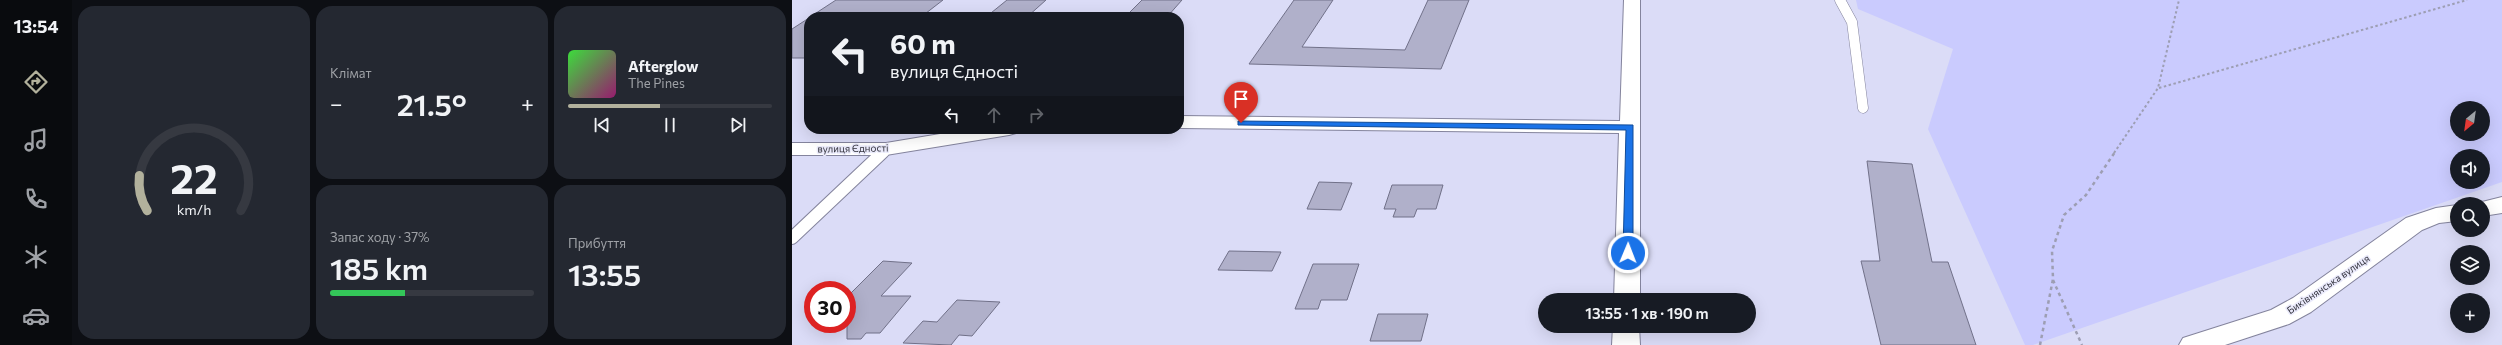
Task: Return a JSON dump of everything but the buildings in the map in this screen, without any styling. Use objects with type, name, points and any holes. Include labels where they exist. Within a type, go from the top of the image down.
[{"type":"street","points":[[1627,293],[1632,0]]},
{"type":"street","points":[[1184,122],[1630,127]]},
{"type":"street","name":"вулиця Єдності","points":[[792,149],[886,149],[978,134]]},
{"type":"street","points":[[2490,207],[2502,205]]},
{"type":"street","name":"Биківнянська вулиця","points":[[2193,345],[2280,317],[2302,305],[2414,224],[2436,216],[2450,214]]},
{"type":"street","points":[[1626,333],[1626,345]]},
{"type":"lane","points":[[1840,0],[1852,22],[1863,108]]},
{"type":"lane","points":[[792,238],[886,149]]},
{"type":"path","points":[[2040,345],[2053,280],[2052,251],[2064,215],[2086,195],[2158,88],[2179,0]]},
{"type":"path","points":[[2158,88],[2467,0]]},
{"type":"path","points":[[2053,280],[2082,345]]},
{"type":"shaded area","points":[[1856,0],[2502,0],[2502,182],[2490,186],[2490,149],[2450,149],[2450,189],[2482,189],[2459,197],[2450,197],[2450,200],[2033,345],[2025,345],[1928,129],[1953,49],[1858,9]]},
{"type":"route","points":[[1241,123],[1630,127],[1628,253]]}]
